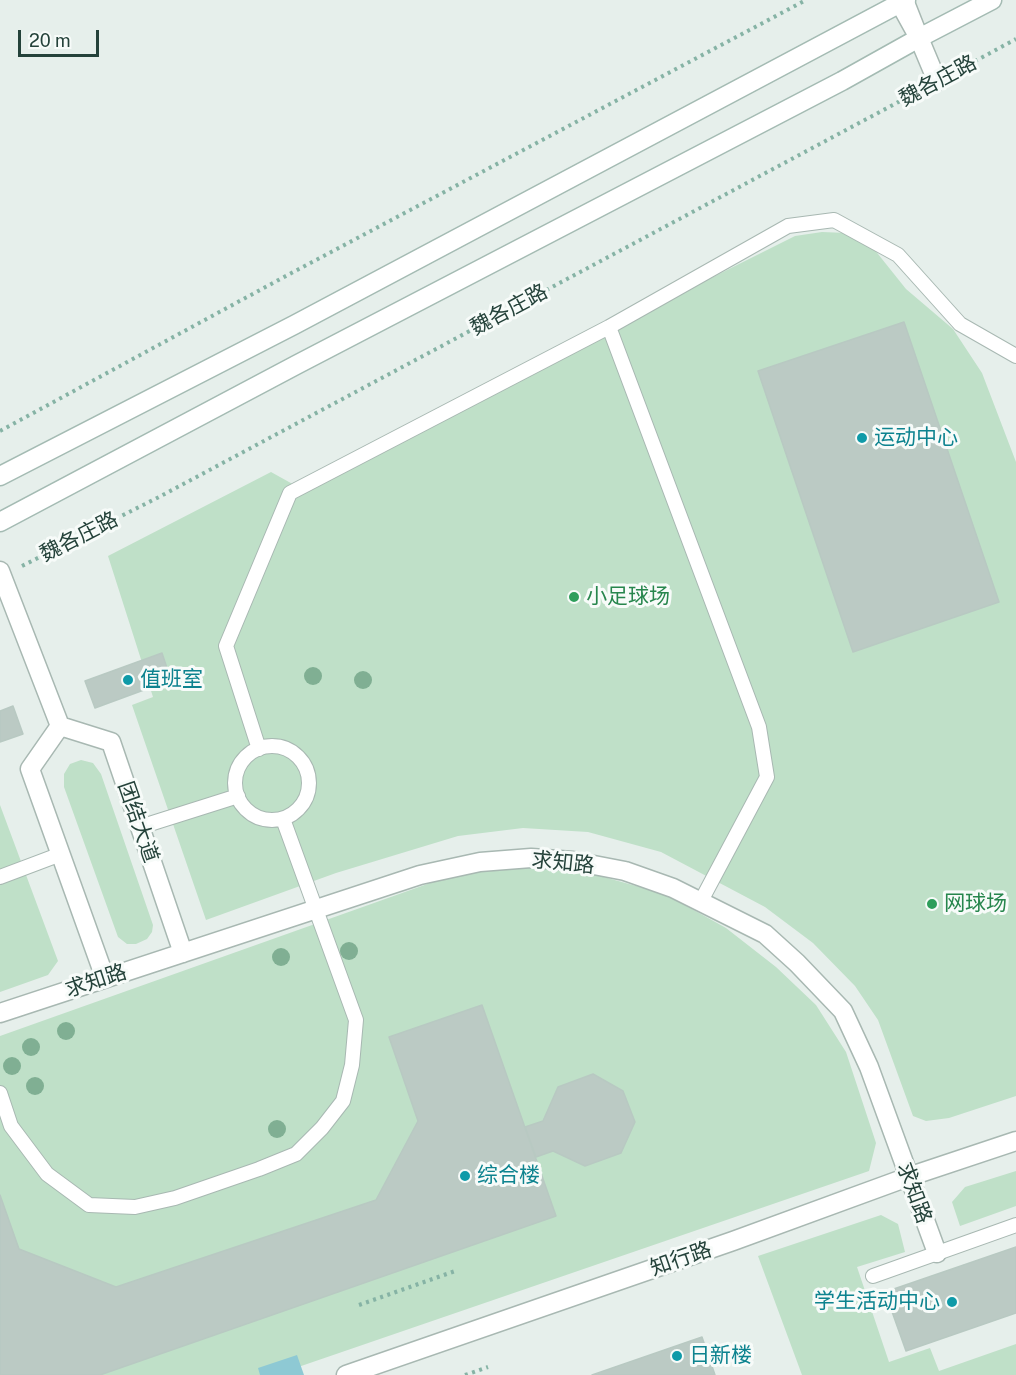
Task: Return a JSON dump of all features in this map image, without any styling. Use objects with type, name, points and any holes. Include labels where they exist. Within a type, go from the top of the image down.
[{"type":"street","points":[[0,522],[298,364],[832,87],[992,0]]},
{"type":"street","points":[[0,476],[294,325],[902,1],[937,81]]},
{"type":"street","points":[[1,574],[60,726],[30,769],[105,978]]},
{"type":"street","name":"团结大道","points":[[60,726],[111,742],[183,952]]},
{"type":"street","name":"求知路","points":[[0,1012],[420,875],[480,862],[531,858],[573,861],[625,871],[674,888],[765,934],[797,963],[843,1011],[869,1067],[937,1253]]},
{"type":"street","name":"知行路","points":[[346,1375],[733,1241],[908,1177],[1016,1142]]},
{"type":"lane","points":[[259,749],[226,646],[290,493],[609,327],[788,226],[834,220],[898,255],[960,324],[1016,356]]},
{"type":"lane","points":[[609,327],[707,585],[761,737],[767,777],[701,901]]},
{"type":"lane","points":[[270,746],[282,747],[302,760],[307,771],[309,783],[302,805],[283,819],[270,820],[258,817],[248,811],[239,801],[235,789],[240,765],[248,755],[259,749],[270,746]]},
{"type":"lane","points":[[140,826],[238,796]]},
{"type":"lane","points":[[0,1093],[11,1126],[47,1174],[89,1205],[135,1207],[175,1198],[296,1154],[322,1128],[343,1101],[352,1065],[356,1020],[283,819]]},
{"type":"lane","points":[[0,878],[61,854]]},
{"type":"lane","points":[[873,1276],[1016,1224]]},
{"type":"path","points":[[0,431],[806,0]]},
{"type":"path","name":"魏各庄路","points":[[1,574],[180,485],[1016,39]]},
{"type":"path","points":[[359,1305],[458,1270]]},
{"type":"path","points":[[465,1375],[488,1367]]},
{"type":"green space","points":[[822,232],[847,233],[870,244],[906,289],[953,329],[982,373],[1016,462],[1016,1096],[949,1118],[926,1121],[913,1116],[878,1020],[855,986],[813,943],[765,907],[661,852],[588,832],[523,828],[458,836],[336,873],[206,920],[132,705],[153,697],[108,556],[271,472],[307,492],[711,278],[795,236]]},
{"type":"green space","points":[[81,760],[93,763],[101,774],[153,925],[152,932],[147,939],[136,944],[127,944],[118,937],[64,787],[64,774],[70,764]]},
{"type":"green space","points":[[0,805],[58,961],[48,975],[0,992]]},
{"type":"green space","points":[[478,866],[575,869],[665,894],[726,928],[776,967],[816,1005],[846,1052],[876,1143],[869,1171],[275,1375],[0,1375],[0,1036]]},
{"type":"green space","points":[[1016,1171],[1016,1206],[960,1226],[952,1202],[965,1187]]},
{"type":"green space","points":[[881,1215],[898,1224],[905,1252],[857,1267],[889,1362],[930,1348],[939,1371],[1016,1344],[1016,1375],[802,1375],[758,1256]]},
{"type":"water","points":[[297,1355],[304,1375],[260,1375],[258,1368]]},
{"type":"building","name":"运动中心","points":[[904,322],[999,602],[853,652],[758,371]]},
{"type":"building","name":"值班室","points":[[162,653],[171,680],[95,708],[85,681]]},
{"type":"building","points":[[13,706],[23,734],[0,742],[0,711]]},
{"type":"building","name":"综合楼","points":[[482,1005],[556,1216],[100,1375],[0,1375],[0,1195],[19,1249],[116,1287],[376,1200],[418,1121],[389,1037]]},
{"type":"building","points":[[593,1074],[623,1091],[635,1122],[621,1153],[585,1166],[553,1151],[536,1157],[525,1127],[543,1121],[558,1087]]},
{"type":"building","name":"学生活动中心","points":[[1016,1247],[1016,1313],[906,1351],[885,1292]]},
{"type":"building","name":"日新楼","points":[[702,1337],[715,1375],[592,1375]]},
{"type":"place","name":"运动中心","points":[[862,438]]},
{"type":"place","name":"小足球场","points":[[574,597]]},
{"type":"place","name":"值班室","points":[[128,680]]},
{"type":"place","name":"网球场","points":[[932,904]]},
{"type":"place","name":"综合楼","points":[[465,1176]]},
{"type":"place","name":"学生活动中心","points":[[952,1302]]},
{"type":"place","name":"日新楼","points":[[677,1356]]}]
